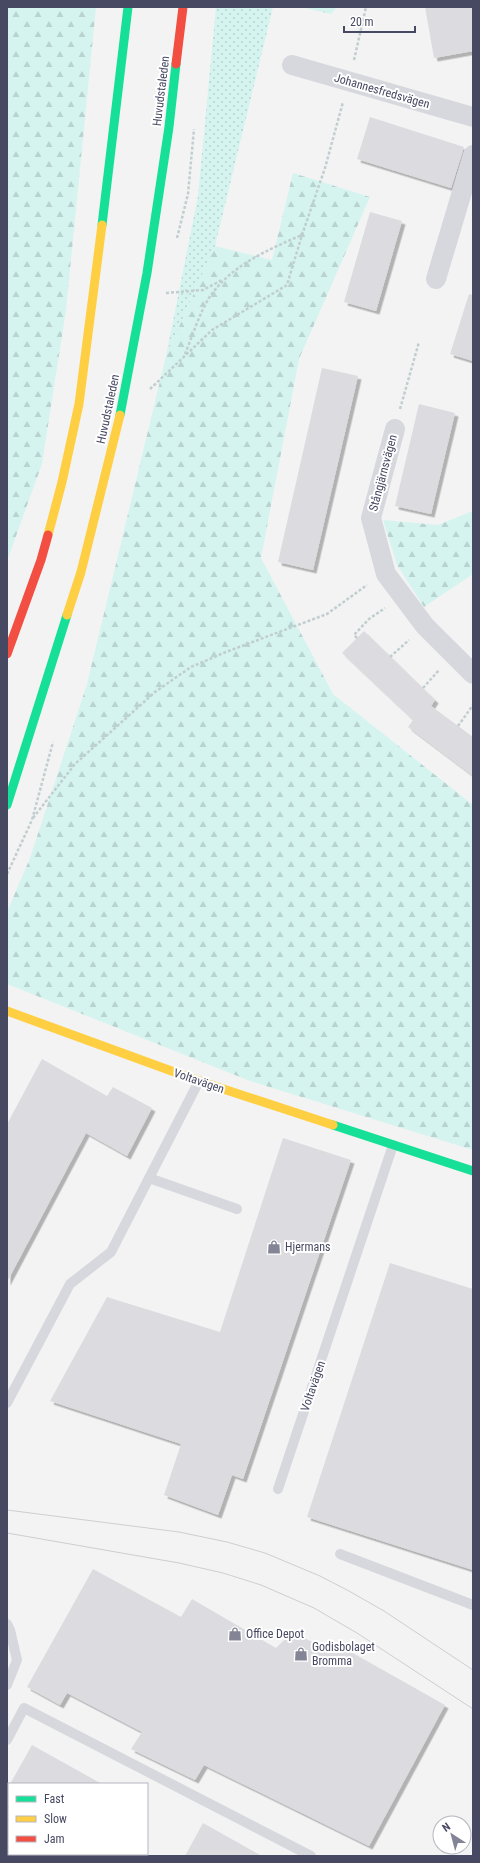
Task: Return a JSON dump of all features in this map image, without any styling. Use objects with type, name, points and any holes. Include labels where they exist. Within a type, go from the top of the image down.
[{"type":"main road","points":[[7,654],[41,560],[62,482],[79,404],[128,7]]},
{"type":"main road","name":"Huvudstaleden","points":[[7,805],[81,572],[121,410],[149,258],[169,127],[183,7]]},
{"type":"main road","name":"Voltavägen","points":[[7,1011],[199,1081],[473,1171]]},
{"type":"street","name":"Johannesfredsvägen","points":[[292,65],[473,117]]},
{"type":"street","points":[[436,278],[473,155]]},
{"type":"street","name":"Stångjärnsvägen","points":[[395,429],[371,518],[386,574],[425,626],[473,674]]},
{"type":"lane","points":[[7,1403],[70,1284],[111,1252],[199,1081]]},
{"type":"lane","name":"Voltavägen","points":[[278,1489],[393,1145]]},
{"type":"lane","points":[[149,1178],[237,1209]]},
{"type":"lane","points":[[340,1554],[473,1605]]},
{"type":"lane","points":[[7,1624],[10,1630],[17,1660],[7,1685]]},
{"type":"lane","points":[[7,1740],[24,1708],[311,1856]]},
{"type":"path","points":[[148,390],[212,330],[287,285],[325,168],[349,82],[366,7]]},
{"type":"path","points":[[164,293],[203,290],[223,279],[268,249],[302,235]]},
{"type":"path","points":[[184,356],[208,299],[223,279]]},
{"type":"path","points":[[395,429],[419,342]]},
{"type":"path","points":[[32,820],[75,764],[155,692],[191,667],[226,652],[327,614],[386,574]]},
{"type":"path","points":[[357,638],[354,635],[369,619],[402,596]]},
{"type":"path","points":[[458,726],[473,705]]},
{"type":"green space","points":[[7,7],[96,7],[66,310],[42,464],[7,561]]},
{"type":"green space","points":[[216,7],[273,7],[215,246],[166,356],[198,196]]},
{"type":"green space","points":[[301,7],[337,7],[331,14]]},
{"type":"green space","points":[[293,173],[370,197],[299,359],[261,558],[333,694],[473,805],[473,1150],[250,1081],[7,984],[7,912],[30,858],[87,684],[166,356],[215,246],[272,260]]},
{"type":"green space","points":[[473,511],[473,574],[424,607],[397,565],[383,520],[438,525]]},
{"type":"building","points":[[425,7],[473,7],[473,51],[434,58]]},
{"type":"building","points":[[370,117],[464,147],[451,188],[357,159]]},
{"type":"building","points":[[370,212],[402,221],[376,311],[344,302]]},
{"type":"building","points":[[469,294],[473,295],[473,361],[450,354]]},
{"type":"building","points":[[322,368],[358,376],[313,570],[278,562]]},
{"type":"building","points":[[419,404],[455,413],[431,514],[395,506]]},
{"type":"building","points":[[364,631],[435,700],[431,706],[473,737],[473,776],[408,727],[413,720],[342,653]]},
{"type":"building","points":[[42,1059],[107,1096],[113,1087],[152,1108],[127,1156],[86,1133],[7,1282],[7,1124]]},
{"type":"building","points":[[283,1138],[351,1160],[243,1479],[232,1475],[218,1515],[164,1495],[181,1444],[50,1401],[107,1297],[220,1332]]},
{"type":"building","points":[[390,1263],[473,1289],[473,1570],[307,1517]]},
{"type":"building","points":[[93,1569],[181,1617],[192,1599],[276,1648],[292,1632],[331,1651],[335,1643],[445,1705],[369,1846],[204,1765],[195,1780],[131,1749],[142,1732],[67,1693],[60,1705],[27,1687]]},
{"type":"building","points":[[32,1745],[100,1783],[11,1783]]},
{"type":"building","points":[[203,1823],[262,1856],[185,1856]]},
{"type":"tram line","points":[[7,1510],[179,1532],[227,1542],[265,1553],[320,1576],[349,1591],[384,1611],[473,1670]]},
{"type":"tram line","points":[[7,1533],[179,1563],[223,1573],[261,1585],[314,1608],[357,1633],[473,1709]]},
{"type":"traffic: fast","points":[[102,225],[128,7]]},
{"type":"traffic: fast","points":[[120,415],[147,273],[169,127],[176,64]]},
{"type":"traffic: fast","points":[[7,805],[67,615]]},
{"type":"traffic: fast","points":[[333,1125],[473,1171]]},
{"type":"traffic: slow","points":[[48,535],[62,482],[79,404],[102,225]]},
{"type":"traffic: slow","points":[[67,615],[81,572],[120,415]]},
{"type":"traffic: slow","points":[[7,1011],[199,1081],[333,1125]]},
{"type":"traffic: jam","points":[[176,64],[183,7]]},
{"type":"traffic: jam","points":[[7,654],[41,560],[48,535]]},
{"type":"place","name":"Hjermans","points":[[274,1247]]},
{"type":"place","name":"Office Depot","points":[[235,1634]]},
{"type":"place","name":"Godisbolaget Bromma","points":[[301,1654]]}]
